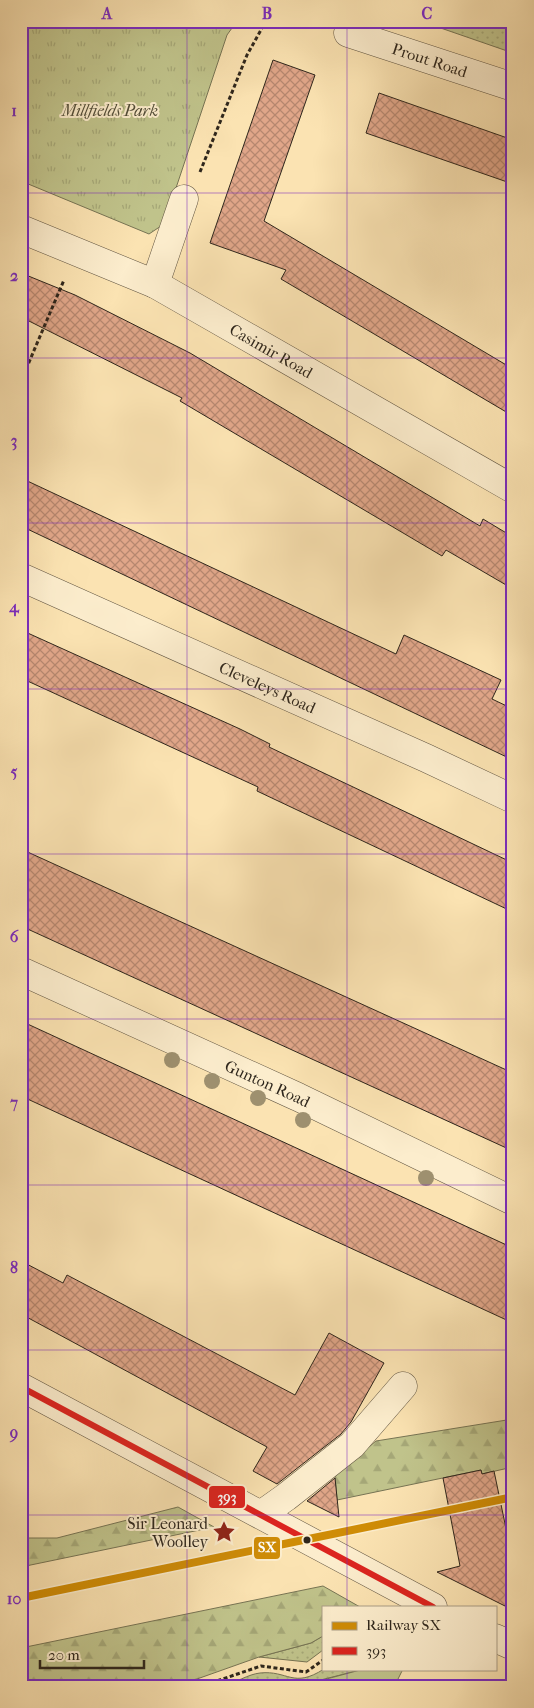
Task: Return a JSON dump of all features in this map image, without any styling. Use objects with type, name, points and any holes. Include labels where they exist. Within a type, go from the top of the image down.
[{"type":"street","name":"Prout Road","points":[[348,33],[513,87]]},
{"type":"street","points":[[154,284],[184,199]]},
{"type":"street","name":"Casimir Road","points":[[21,229],[154,284],[513,489]]},
{"type":"street","name":"Cleveleys Road","points":[[21,577],[426,758],[513,799]]},
{"type":"street","name":"Gunton Road","points":[[21,970],[290,1093],[513,1201]]},
{"type":"street","points":[[264,1515],[352,1445],[403,1386]]},
{"type":"street","points":[[21,1387],[264,1515],[431,1606]]},
{"type":"street","points":[[496,1638],[513,1646]]},
{"type":"path","points":[[184,199],[199,175],[247,55],[266,21]]},
{"type":"path","points":[[21,381],[76,252]]},
{"type":"path","points":[[198,1687],[261,1666],[306,1672],[322,1661]]},
{"type":"green space","name":"Millfields Park","points":[[21,21],[237,21],[227,35],[164,224],[149,234],[21,181]]},
{"type":"green space","points":[[434,21],[513,21],[513,53],[432,25]]},
{"type":"green space","points":[[513,1419],[513,1467],[482,1474],[481,1470],[337,1500],[335,1476],[376,1441]]},
{"type":"green space","points":[[178,1507],[214,1527],[21,1567],[21,1538],[57,1538]]},
{"type":"green space","points":[[323,1586],[358,1606],[322,1606],[322,1637],[311,1643],[259,1657],[197,1679],[154,1687],[21,1687],[21,1648]]},
{"type":"green space","points":[[322,1637],[322,1651],[307,1662],[259,1657],[311,1643]]},
{"type":"green space","points":[[322,1670],[360,1670],[293,1687],[223,1687],[260,1673],[298,1678],[313,1675]]},
{"type":"green space","points":[[360,1670],[402,1670],[394,1687],[303,1687],[304,1685]]},
{"type":"building","points":[[273,60],[315,75],[264,221],[513,369],[513,416],[281,279],[286,270],[210,243]]},
{"type":"building","points":[[379,93],[513,140],[513,184],[366,133]]},
{"type":"building","points":[[21,273],[75,295],[190,353],[480,526],[483,519],[513,537],[513,589],[446,550],[442,556],[180,401],[182,398],[21,317]]},
{"type":"building","points":[[21,478],[396,654],[404,635],[501,680],[492,699],[513,709],[513,760],[21,526]]},
{"type":"building","points":[[21,630],[240,729],[270,744],[269,747],[513,863],[513,912],[257,791],[258,787],[21,678]]},
{"type":"building","points":[[21,849],[513,1073],[513,1151],[21,926]]},
{"type":"building","points":[[21,1021],[513,1248],[513,1323],[21,1096]]},
{"type":"building","points":[[21,1261],[63,1283],[67,1275],[295,1395],[329,1333],[384,1363],[351,1422],[341,1434],[277,1484],[253,1471],[267,1447],[21,1314]]},
{"type":"building","points":[[481,1470],[482,1474],[494,1471],[513,1562],[513,1610],[437,1572],[460,1566],[443,1478]]},
{"type":"building","points":[[335,1478],[339,1517],[307,1501]]},
{"type":"rail line","name":"SX","points":[[21,1598],[513,1497]]},
{"type":"transit line","name":"393","points":[[21,1387],[431,1606]]},
{"type":"place","name":"Sir Leonard Woolley","points":[[224,1532]]}]
